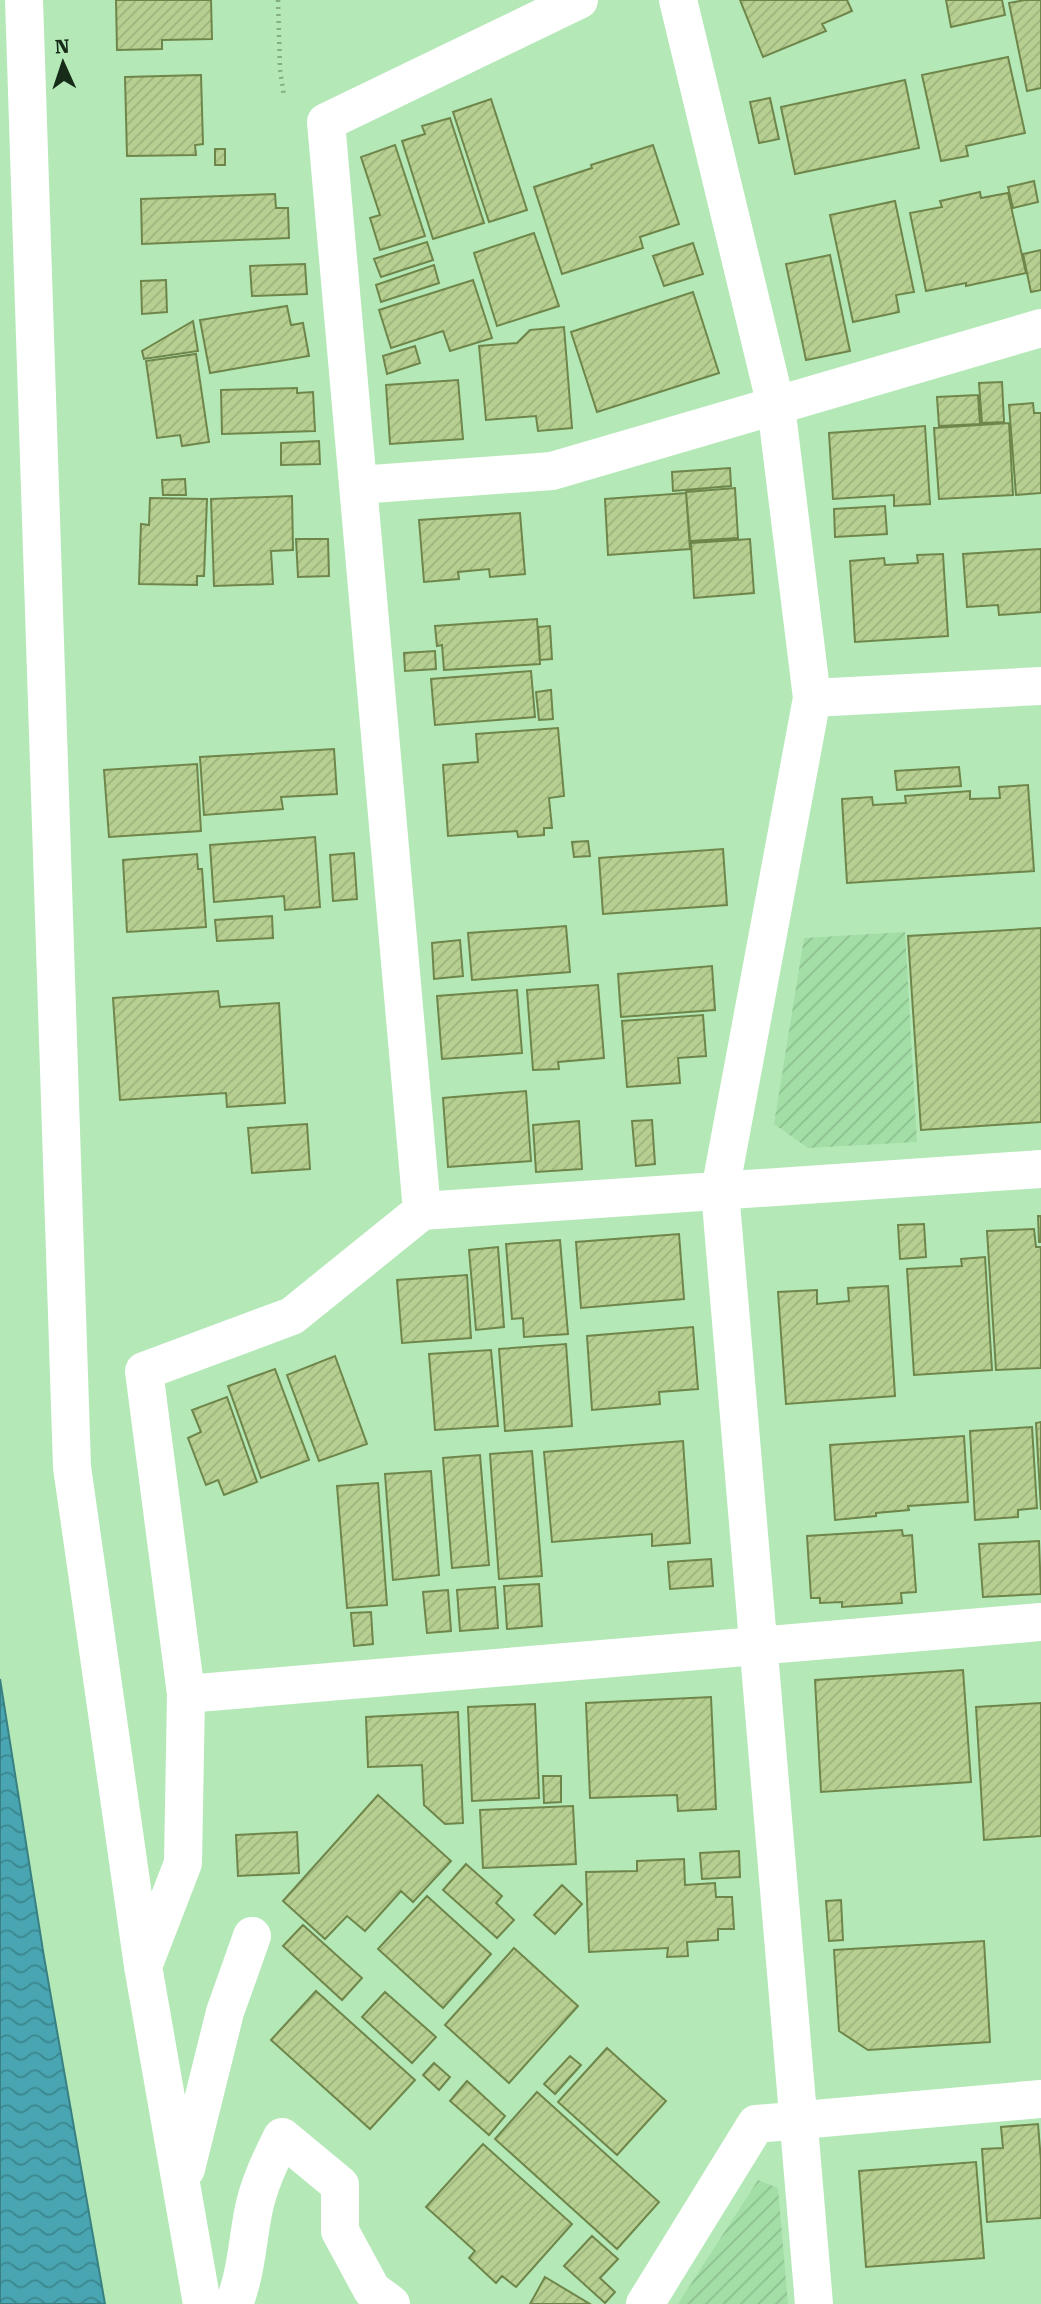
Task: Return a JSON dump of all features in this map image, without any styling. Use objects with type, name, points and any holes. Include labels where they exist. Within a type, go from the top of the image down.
[{"type":"street","points":[[24,0],[72,1467],[143,1966],[202,2304]]},
{"type":"street","points":[[422,1211],[326,122],[579,0]]},
{"type":"street","points":[[678,0],[776,406],[812,698],[720,1191],[814,2304]]},
{"type":"street","points":[[358,485],[552,471],[1041,328]]},
{"type":"street","points":[[812,698],[1041,686]]},
{"type":"street","points":[[143,1966],[183,1863],[186,1694],[144,1371],[292,1316],[422,1211],[1041,1169]]},
{"type":"street","points":[[186,1694],[1041,1622]]},
{"type":"street","points":[[182,2185],[225,2012],[252,1936]]},
{"type":"street","points":[[645,2304],[756,2124],[1041,2099]]},
{"type":"street","points":[[234,2304],[243,2280],[253,2211],[266,2171],[282,2137],[341,2185],[341,2231],[372,2290],[391,2304]]},
{"type":"path","points":[[278,0],[280,69],[288,118],[326,122]]},
{"type":"shaded area","points":[[905,932],[917,1142],[808,1148],[774,1124],[804,938]]},
{"type":"shaded area","points":[[758,2180],[778,2188],[788,2304],[678,2304]]},
{"type":"water","points":[[0,1679],[44,1957],[105,2304],[0,2304]]},
{"type":"building","points":[[116,0],[211,0],[212,39],[162,40],[162,49],[117,50]]},
{"type":"building","points":[[740,0],[847,0],[852,11],[822,24],[826,31],[763,57]]},
{"type":"building","points":[[946,0],[1002,0],[1005,15],[951,27]]},
{"type":"building","points":[[1041,0],[1041,88],[1027,91],[1009,3]]},
{"type":"building","points":[[1008,57],[1025,133],[966,146],[968,156],[941,161],[922,75]]},
{"type":"building","points":[[201,75],[203,144],[195,145],[196,155],[127,156],[125,77]]},
{"type":"building","points":[[905,80],[919,148],[795,174],[781,107]]},
{"type":"building","points":[[770,98],[779,139],[759,143],[750,102]]},
{"type":"building","points":[[491,99],[527,210],[489,222],[453,112]]},
{"type":"building","points":[[450,118],[484,223],[433,239],[402,141],[425,134],[422,126]]},
{"type":"building","points":[[395,145],[425,236],[380,250],[370,218],[380,215],[361,157]]},
{"type":"building","points":[[653,145],[679,224],[640,237],[643,248],[562,274],[534,187]]},
{"type":"building","points":[[215,149],[225,149],[225,165],[215,165]]},
{"type":"building","points":[[1034,181],[1038,202],[1013,208],[1008,187]]},
{"type":"building","points":[[980,192],[981,198],[1008,193],[1026,273],[966,286],[966,283],[926,291],[910,213],[942,207],[940,201]]},
{"type":"building","points":[[275,194],[276,208],[288,208],[289,238],[142,244],[141,199]]},
{"type":"building","points":[[895,201],[914,292],[896,295],[899,312],[853,322],[830,215]]},
{"type":"building","points":[[534,233],[559,306],[497,326],[474,253]]},
{"type":"building","points":[[427,242],[433,260],[381,277],[374,259]]},
{"type":"building","points":[[693,243],[703,274],[664,286],[653,256]]},
{"type":"building","points":[[1041,250],[1041,290],[1031,292],[1023,254]]},
{"type":"building","points":[[830,255],[850,351],[806,360],[786,264]]},
{"type":"building","points":[[305,264],[307,294],[252,296],[250,266]]},
{"type":"building","points":[[434,265],[439,283],[381,302],[376,285]]},
{"type":"building","points":[[166,280],[167,312],[142,314],[141,281]]},
{"type":"building","points":[[473,280],[492,338],[450,351],[443,331],[391,348],[379,310]]},
{"type":"building","points":[[693,292],[719,373],[597,412],[571,332]]},
{"type":"building","points":[[287,306],[291,325],[303,323],[309,356],[210,373],[200,320]]},
{"type":"building","points":[[193,321],[198,351],[144,359],[142,351]]},
{"type":"building","points":[[564,327],[572,428],[538,431],[536,416],[486,420],[479,346],[517,343],[530,330]]},
{"type":"building","points":[[415,346],[420,363],[387,374],[383,356]]},
{"type":"building","points":[[196,354],[209,442],[182,446],[180,435],[157,438],[146,361]]},
{"type":"building","points":[[458,380],[463,439],[390,444],[386,385]]},
{"type":"building","points":[[1002,382],[1004,422],[982,423],[979,383]]},
{"type":"building","points":[[297,388],[297,393],[313,392],[315,431],[222,434],[221,390]]},
{"type":"building","points":[[978,395],[980,424],[939,426],[937,397]]},
{"type":"building","points":[[1033,403],[1034,413],[1041,413],[1041,493],[1016,495],[1009,405]]},
{"type":"building","points":[[1009,423],[1013,495],[939,499],[934,428]]},
{"type":"building","points":[[925,426],[930,504],[894,506],[894,495],[833,499],[829,433]]},
{"type":"building","points":[[319,441],[320,464],[281,465],[281,443]]},
{"type":"building","points":[[730,468],[731,486],[673,491],[672,472]]},
{"type":"building","points":[[185,479],[186,495],[163,495],[162,480]]},
{"type":"building","points":[[735,488],[738,538],[690,541],[686,492]]},
{"type":"building","points":[[686,493],[690,549],[608,555],[605,499]]},
{"type":"building","points":[[292,496],[293,550],[271,551],[273,584],[214,586],[211,499]]},
{"type":"building","points":[[150,498],[207,499],[204,576],[197,576],[197,585],[139,584],[141,524],[149,525]]},
{"type":"building","points":[[885,506],[887,534],[835,537],[834,509]]},
{"type":"building","points":[[520,513],[525,574],[490,577],[489,569],[458,572],[459,579],[424,582],[419,520]]},
{"type":"building","points":[[296,539],[328,539],[329,576],[298,577]]},
{"type":"building","points":[[750,539],[754,593],[694,598],[691,543]]},
{"type":"building","points":[[1041,549],[1041,612],[999,615],[998,605],[967,607],[963,554]]},
{"type":"building","points":[[943,554],[948,636],[855,642],[850,561],[884,558],[885,565],[918,563],[917,555]]},
{"type":"building","points":[[537,619],[540,664],[444,670],[442,645],[437,646],[435,626]]},
{"type":"building","points":[[550,626],[552,659],[540,660],[538,627]]},
{"type":"building","points":[[435,651],[436,669],[405,671],[404,653]]},
{"type":"building","points":[[531,671],[535,717],[435,725],[431,679]]},
{"type":"building","points":[[551,690],[553,719],[539,720],[536,692]]},
{"type":"building","points":[[558,728],[564,796],[549,798],[552,828],[544,828],[544,835],[518,837],[517,831],[448,836],[443,765],[478,762],[476,734]]},
{"type":"building","points":[[334,749],[337,794],[281,797],[283,809],[204,815],[200,757]]},
{"type":"building","points":[[197,764],[201,831],[109,837],[104,770]]},
{"type":"building","points":[[959,767],[961,786],[897,790],[895,771]]},
{"type":"building","points":[[1028,785],[1034,871],[847,883],[842,799],[872,797],[873,805],[906,803],[905,796],[970,791],[970,799],[1000,798],[999,787]]},
{"type":"building","points":[[315,837],[320,907],[285,910],[284,896],[214,902],[210,845]]},
{"type":"building","points":[[588,841],[590,856],[574,857],[572,842]]},
{"type":"building","points":[[723,849],[727,905],[603,914],[599,858]]},
{"type":"building","points":[[354,853],[357,899],[333,901],[330,855]]},
{"type":"building","points":[[197,854],[198,869],[202,869],[206,927],[127,932],[123,860]]},
{"type":"building","points":[[272,916],[273,938],[217,941],[215,920]]},
{"type":"building","points":[[566,926],[570,972],[472,980],[468,933]]},
{"type":"building","points":[[1041,928],[1041,1122],[921,1130],[908,936]]},
{"type":"building","points":[[460,940],[463,976],[434,979],[432,943]]},
{"type":"building","points":[[712,966],[715,1010],[621,1017],[618,974]]},
{"type":"building","points":[[598,985],[604,1058],[558,1062],[559,1069],[533,1070],[527,990]]},
{"type":"building","points":[[517,990],[522,1053],[442,1059],[437,996]]},
{"type":"building","points":[[218,991],[220,1007],[279,1003],[285,1103],[227,1107],[226,1093],[120,1100],[113,998]]},
{"type":"building","points":[[703,1015],[706,1056],[678,1058],[680,1083],[627,1087],[622,1021]]},
{"type":"building","points":[[526,1091],[531,1161],[448,1167],[443,1098]]},
{"type":"building","points":[[652,1120],[655,1164],[636,1166],[632,1121]]},
{"type":"building","points":[[579,1121],[582,1169],[536,1172],[533,1125]]},
{"type":"building","points":[[307,1124],[310,1169],[252,1173],[248,1128]]},
{"type":"building","points":[[1038,1216],[1041,1216],[1041,1242],[1039,1242]]},
{"type":"building","points":[[924,1224],[926,1257],[900,1259],[898,1225]]},
{"type":"building","points":[[1034,1229],[1036,1247],[1041,1247],[1041,1368],[996,1370],[987,1231]]},
{"type":"building","points":[[679,1234],[684,1299],[581,1308],[576,1242]]},
{"type":"building","points":[[560,1240],[568,1334],[524,1337],[523,1318],[512,1319],[506,1244]]},
{"type":"building","points":[[498,1247],[504,1327],[476,1330],[469,1250]]},
{"type":"building","points":[[985,1257],[992,1370],[914,1375],[907,1269],[962,1266],[961,1259]]},
{"type":"building","points":[[467,1275],[471,1338],[402,1343],[397,1280]]},
{"type":"building","points":[[888,1286],[895,1396],[786,1404],[778,1292],[817,1290],[817,1304],[849,1301],[848,1288]]},
{"type":"building","points":[[693,1327],[698,1389],[659,1392],[660,1404],[592,1410],[587,1336]]},
{"type":"building","points":[[566,1344],[572,1426],[505,1431],[499,1349]]},
{"type":"building","points":[[491,1350],[498,1426],[435,1430],[429,1354]]},
{"type":"building","points":[[335,1356],[367,1444],[319,1461],[287,1375]]},
{"type":"building","points":[[275,1369],[309,1460],[261,1478],[228,1386]]},
{"type":"building","points":[[227,1397],[257,1482],[224,1495],[218,1480],[206,1485],[188,1438],[201,1432],[192,1410]]},
{"type":"building","points":[[1041,1422],[1041,1510],[1036,1423]]},
{"type":"building","points":[[1032,1427],[1037,1508],[1018,1510],[1018,1517],[975,1520],[970,1431]]},
{"type":"building","points":[[964,1436],[968,1502],[908,1506],[909,1510],[835,1520],[830,1445]]},
{"type":"building","points":[[683,1441],[690,1543],[652,1546],[652,1534],[552,1542],[544,1452]]},
{"type":"building","points":[[532,1451],[542,1576],[499,1579],[490,1454]]},
{"type":"building","points":[[480,1455],[489,1565],[452,1568],[443,1458]]},
{"type":"building","points":[[431,1471],[439,1575],[393,1580],[385,1474]]},
{"type":"building","points":[[378,1483],[387,1605],[347,1608],[337,1486]]},
{"type":"building","points":[[902,1530],[903,1536],[912,1535],[916,1592],[901,1593],[902,1603],[842,1607],[842,1602],[820,1603],[820,1598],[811,1598],[807,1536]]},
{"type":"building","points":[[1039,1541],[1041,1594],[983,1597],[979,1544]]},
{"type":"building","points":[[711,1559],[713,1586],[670,1589],[668,1562]]},
{"type":"building","points":[[539,1584],[542,1626],[507,1629],[504,1586]]},
{"type":"building","points":[[495,1587],[498,1628],[460,1631],[457,1590]]},
{"type":"building","points":[[448,1590],[451,1631],[427,1633],[423,1592]]},
{"type":"building","points":[[371,1612],[373,1644],[354,1646],[351,1613]]},
{"type":"building","points":[[963,1670],[971,1782],[821,1792],[815,1680]]},
{"type":"building","points":[[711,1697],[716,1809],[678,1811],[677,1795],[590,1798],[586,1703]]},
{"type":"building","points":[[1041,1703],[1041,1836],[984,1840],[976,1707]]},
{"type":"building","points":[[535,1704],[539,1798],[472,1801],[468,1707]]},
{"type":"building","points":[[458,1712],[463,1823],[445,1824],[424,1805],[422,1765],[368,1767],[366,1717]]},
{"type":"building","points":[[543,1776],[561,1776],[561,1802],[544,1803]]},
{"type":"building","points":[[378,1795],[451,1861],[413,1902],[401,1891],[365,1931],[347,1916],[325,1939],[283,1901]]},
{"type":"building","points":[[573,1806],[576,1864],[483,1868],[480,1810]]},
{"type":"building","points":[[297,1832],[299,1873],[238,1876],[236,1835]]},
{"type":"building","points":[[739,1851],[740,1877],[702,1879],[700,1853]]},
{"type":"building","points":[[684,1859],[685,1885],[715,1883],[716,1897],[732,1897],[734,1929],[718,1929],[718,1940],[687,1942],[688,1956],[667,1957],[668,1948],[589,1952],[586,1872],[637,1871],[637,1861]]},
{"type":"building","points":[[466,1864],[502,1896],[496,1903],[514,1920],[497,1938],[443,1890]]},
{"type":"building","points":[[562,1885],[582,1904],[555,1934],[534,1915]]},
{"type":"building","points":[[427,1896],[491,1954],[443,2008],[378,1949]]},
{"type":"building","points":[[841,1900],[843,1940],[829,1941],[826,1901]]},
{"type":"building","points":[[303,1925],[362,1978],[342,2000],[283,1946]]},
{"type":"building","points":[[984,1941],[990,2042],[868,2050],[839,2031],[834,1950]]},
{"type":"building","points":[[514,1948],[578,2006],[509,2083],[445,2025]]},
{"type":"building","points":[[316,1991],[415,2080],[370,2129],[271,2040]]},
{"type":"building","points":[[385,1992],[436,2037],[412,2063],[362,2017]]},
{"type":"building","points":[[607,2048],[666,2101],[617,2155],[558,2102]]},
{"type":"building","points":[[570,2056],[581,2065],[555,2094],[544,2084]]},
{"type":"building","points":[[434,2063],[450,2077],[439,2090],[423,2075]]},
{"type":"building","points":[[467,2081],[505,2116],[489,2135],[450,2101]]},
{"type":"building","points":[[537,2092],[659,2202],[617,2249],[495,2139]]},
{"type":"building","points":[[1038,2124],[1041,2218],[987,2222],[982,2149],[1003,2148],[1001,2127]]},
{"type":"building","points":[[483,2144],[572,2224],[516,2287],[502,2276],[496,2283],[469,2258],[475,2251],[426,2207]]},
{"type":"building","points":[[976,2162],[984,2258],[866,2267],[859,2171]]},
{"type":"building","points":[[592,2236],[618,2259],[600,2278],[615,2292],[605,2303],[564,2266]]},
{"type":"building","points":[[545,2277],[590,2304],[530,2304]]}]
